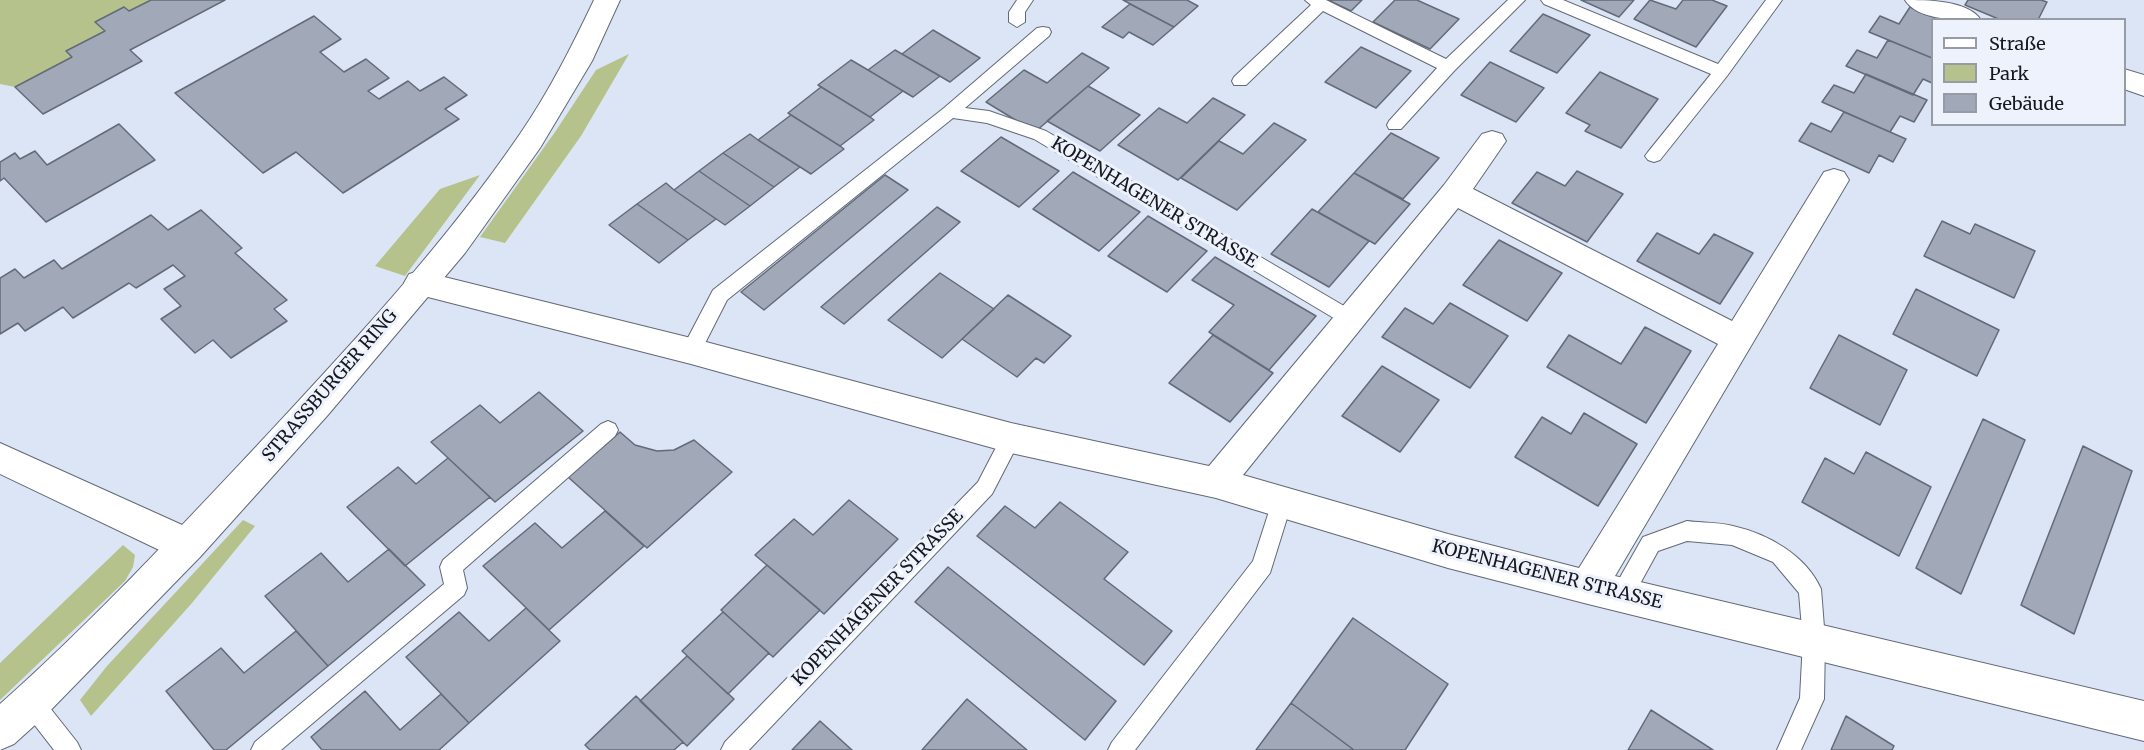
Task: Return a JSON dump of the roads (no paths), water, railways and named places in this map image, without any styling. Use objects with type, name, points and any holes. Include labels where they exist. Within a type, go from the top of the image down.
[{"type":"street","name":"STRASSBURGER RING","points":[[0,730],[31,702],[187,544],[315,406],[454,245],[530,141],[578,61],[607,0]]},
{"type":"street","points":[[1918,0],[1946,5],[1965,18]]},
{"type":"street","points":[[2126,79],[2144,86]]},
{"type":"street","points":[[1216,483],[1349,318],[1454,193],[1492,141]]},
{"type":"street","points":[[1588,587],[1834,180]]},
{"type":"street","points":[[1454,193],[1737,339]]},
{"type":"street","name":"KOPENHAGENER STRASSE","points":[[420,283],[691,351],[1011,438],[1216,483],[1448,551],[1588,587],[2144,721]]},
{"type":"street","points":[[0,458],[187,544]]},
{"type":"lane","points":[[1017,22],[1017,12],[1025,0]]},
{"type":"lane","points":[[1395,125],[1448,67],[1517,0]]},
{"type":"lane","points":[[1549,0],[1720,72]]},
{"type":"lane","points":[[1653,156],[1774,0]]},
{"type":"lane","points":[[1240,81],[1317,2],[1448,67]]},
{"type":"lane","points":[[691,351],[720,295],[950,112],[1043,32]]},
{"type":"lane","name":"KOPENHAGENER STRASSE","points":[[950,112],[989,117],[1040,135],[1349,318]]},
{"type":"lane","points":[[263,750],[456,588],[451,567],[608,430]]},
{"type":"lane","name":"KOPENHAGENER STRASSE","points":[[733,750],[985,488],[1011,438]]},
{"type":"lane","points":[[1120,750],[1262,566],[1282,502]]},
{"type":"lane","points":[[1622,595],[1651,544],[1687,531],[1733,535],[1781,555],[1810,590],[1814,640],[1812,699],[1789,750]]},
{"type":"lane","points":[[31,702],[69,750]]}]
